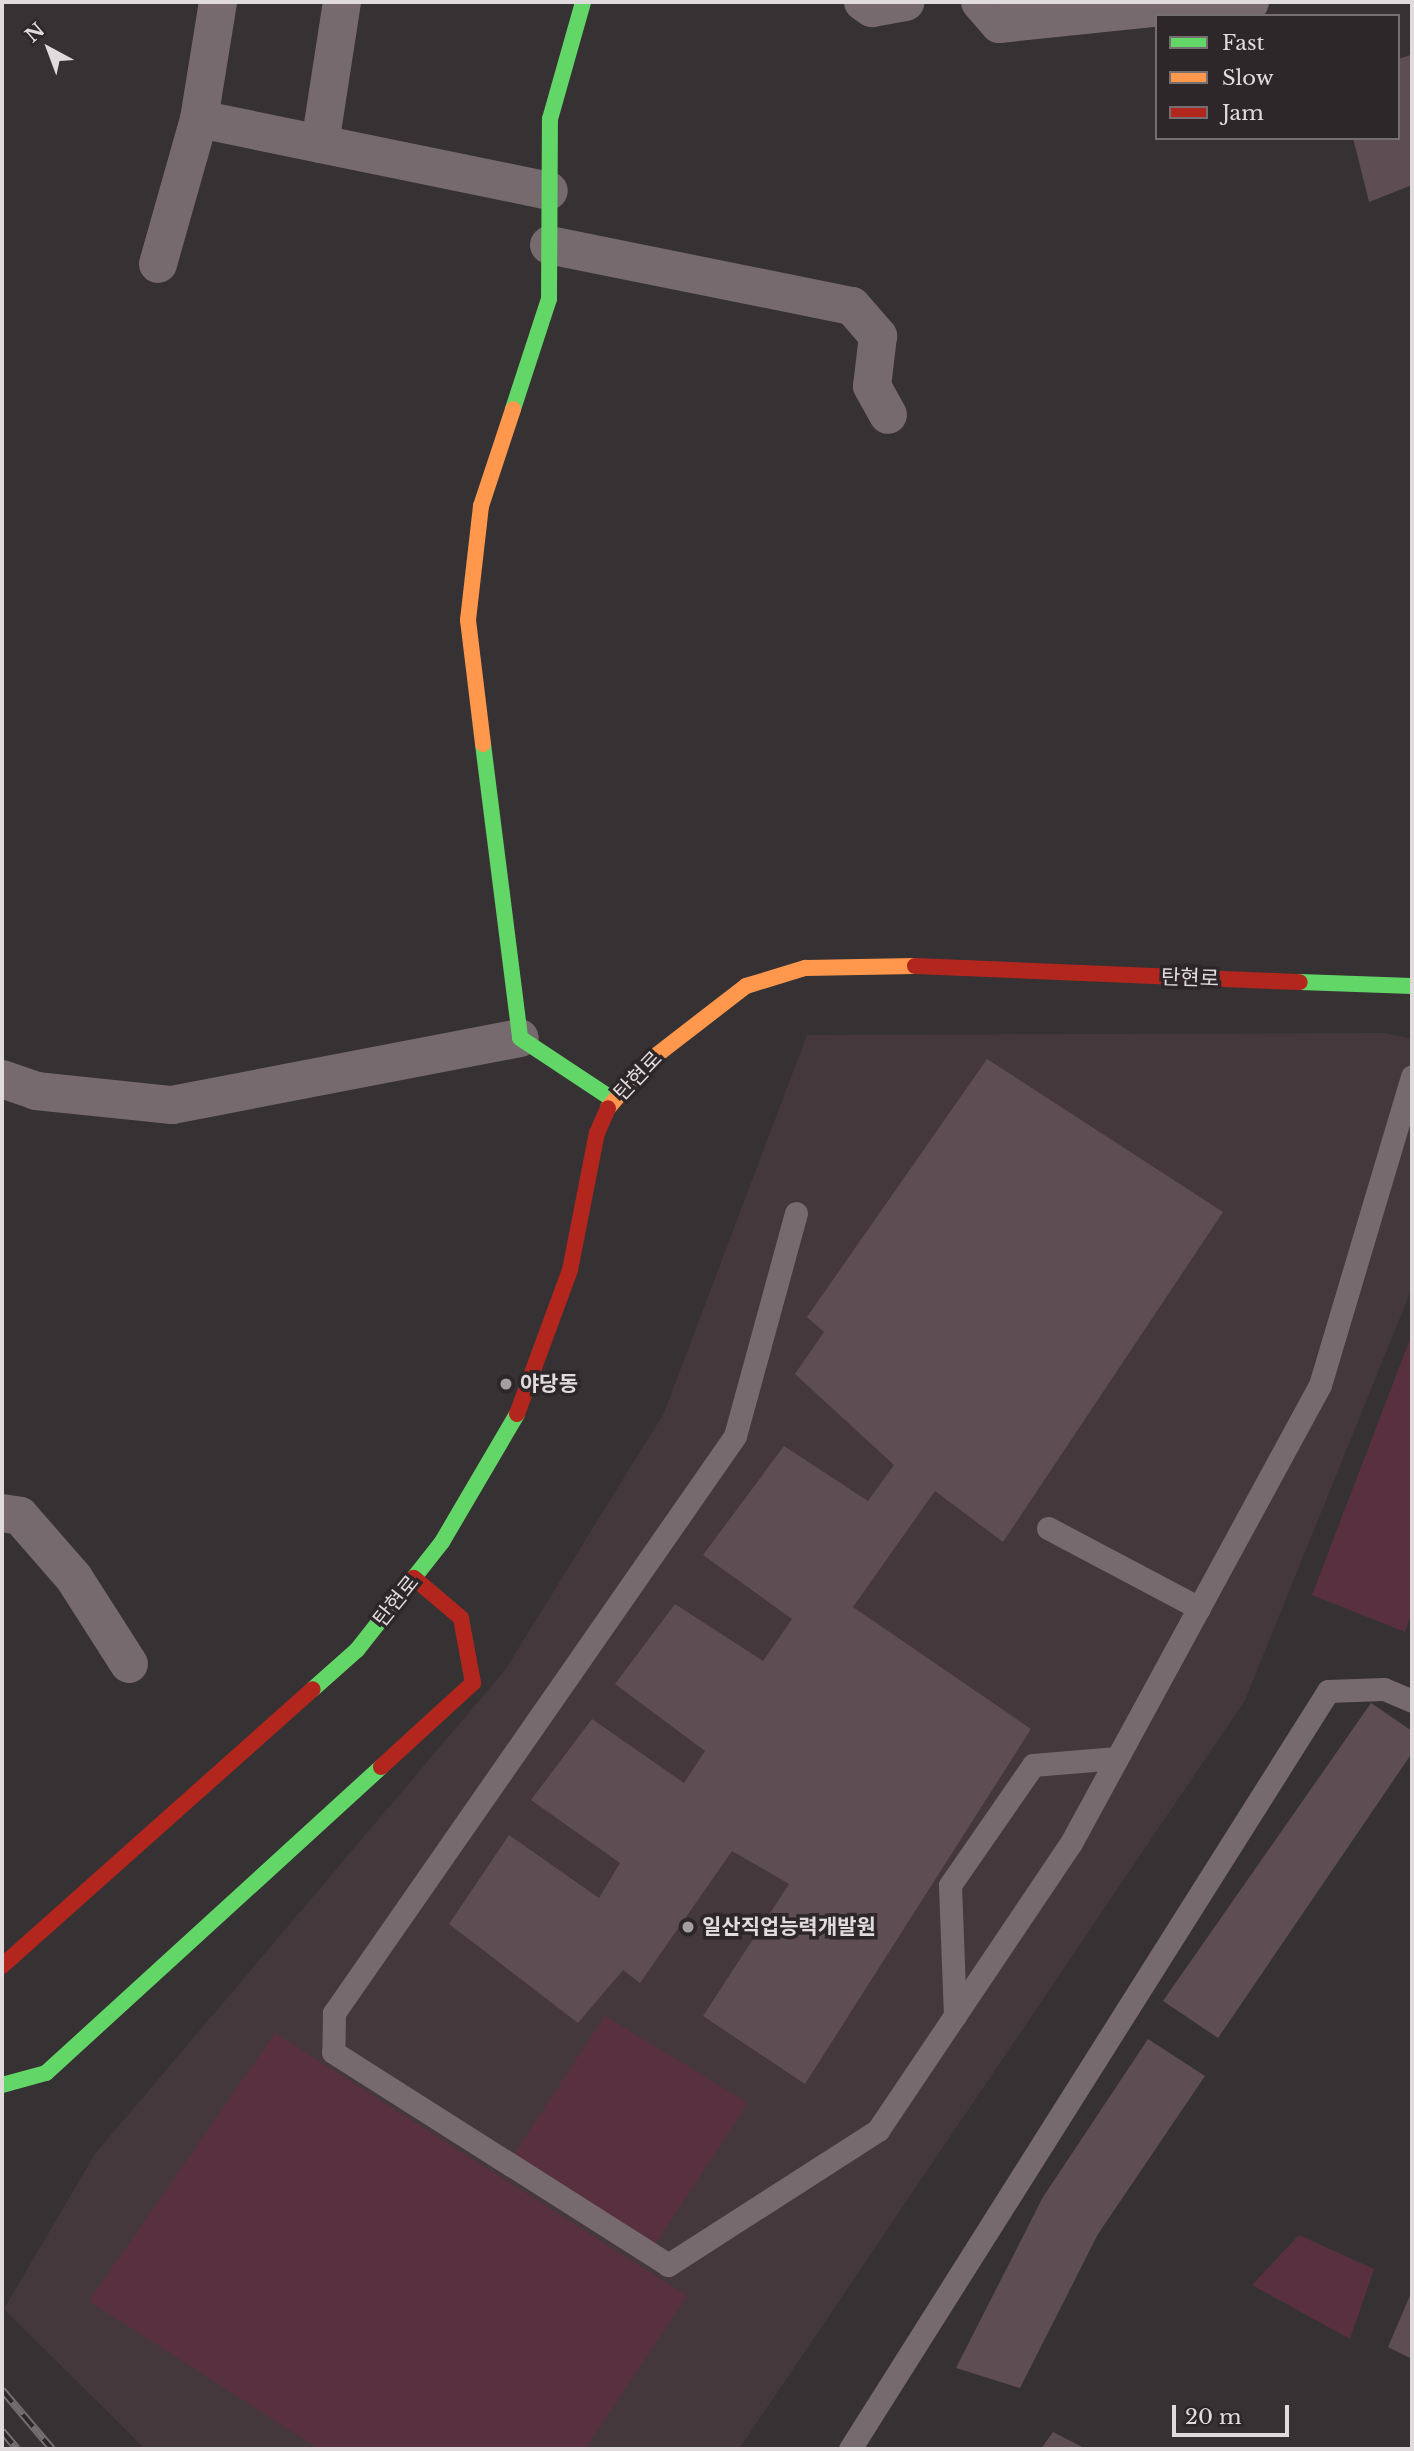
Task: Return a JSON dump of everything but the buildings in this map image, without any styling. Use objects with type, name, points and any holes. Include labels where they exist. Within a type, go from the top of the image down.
[{"type":"main road","points":[[583,2],[550,119],[549,299],[481,506],[468,620],[520,1038],[612,1100]]},
{"type":"main road","name":"탄현로","points":[[2,1966],[239,1759],[357,1650],[414,1578],[515,1419],[570,1270],[597,1133],[612,1100],[645,1064],[746,986],[805,968],[883,965],[1412,986]]},
{"type":"main road","points":[[2,2085],[46,2073],[472,1683],[461,1618],[414,1578]]},
{"type":"street","points":[[158,264],[200,118],[218,2]]},
{"type":"street","points":[[320,144],[342,2]]},
{"type":"street","points":[[863,2],[872,8],[905,2]]},
{"type":"street","points":[[980,2],[999,24],[1192,3],[1250,2]]},
{"type":"street","points":[[200,118],[549,191]]},
{"type":"street","points":[[549,245],[852,306],[878,336],[872,386],[888,415]]},
{"type":"street","points":[[2,1079],[36,1091],[172,1105],[520,1038]]},
{"type":"street","points":[[2,1513],[20,1516],[74,1578],[129,1664]]},
{"type":"lane","points":[[796,1213],[735,1436],[334,2013],[334,2052],[668,2265],[878,2130],[1071,1843],[1320,1385],[1412,1076]]},
{"type":"lane","points":[[1048,1528],[1199,1608]]},
{"type":"lane","points":[[850,2449],[1328,1691],[1384,1689],[1412,1701]]},
{"type":"lane","points":[[955,2016],[950,1885],[1033,1765],[1117,1758]]},
{"type":"shaded area","name":"일산직업능력개발원","points":[[1384,1033],[1412,1039],[1412,1288],[1245,1700],[739,2449],[145,2449],[4,2309],[95,2154],[505,1670],[664,1413],[807,1035]]},
{"type":"shaded area","points":[[1412,1334],[1412,1612],[1405,1632],[1312,1595]]},
{"type":"shaded area","points":[[605,2016],[748,2103],[653,2248],[513,2155]]},
{"type":"shaded area","points":[[275,2033],[687,2296],[585,2449],[319,2449],[89,2301]]},
{"type":"shaded area","points":[[1299,2235],[1374,2269],[1350,2339],[1252,2285]]},
{"type":"railway","points":[[2,2390],[52,2449]]},
{"type":"railway","points":[[2,2431],[17,2449]]},
{"type":"traffic: fast","points":[[513,409],[549,299],[550,119],[583,2]]},
{"type":"traffic: fast","points":[[483,744],[520,1038],[612,1099]]},
{"type":"traffic: fast","points":[[1300,982],[1412,986]]},
{"type":"traffic: fast","points":[[313,1689],[357,1650],[442,1542],[517,1414]]},
{"type":"traffic: fast","points":[[2,2085],[46,2073],[381,1767]]},
{"type":"traffic: slow","points":[[483,744],[468,620],[481,506],[513,409]]},
{"type":"traffic: slow","points":[[608,1108],[645,1064],[746,986],[805,968],[915,966]]},
{"type":"traffic: jam","points":[[915,966],[1300,982]]},
{"type":"traffic: jam","points":[[517,1414],[570,1270],[597,1133],[608,1108]]},
{"type":"traffic: jam","points":[[381,1767],[473,1683],[461,1618],[414,1578]]},
{"type":"traffic: jam","points":[[2,1966],[313,1689]]},
{"type":"place","name":"야당동","points":[[506,1384]]},
{"type":"place","name":"일산직업능력개발원","points":[[688,1927]]}]
